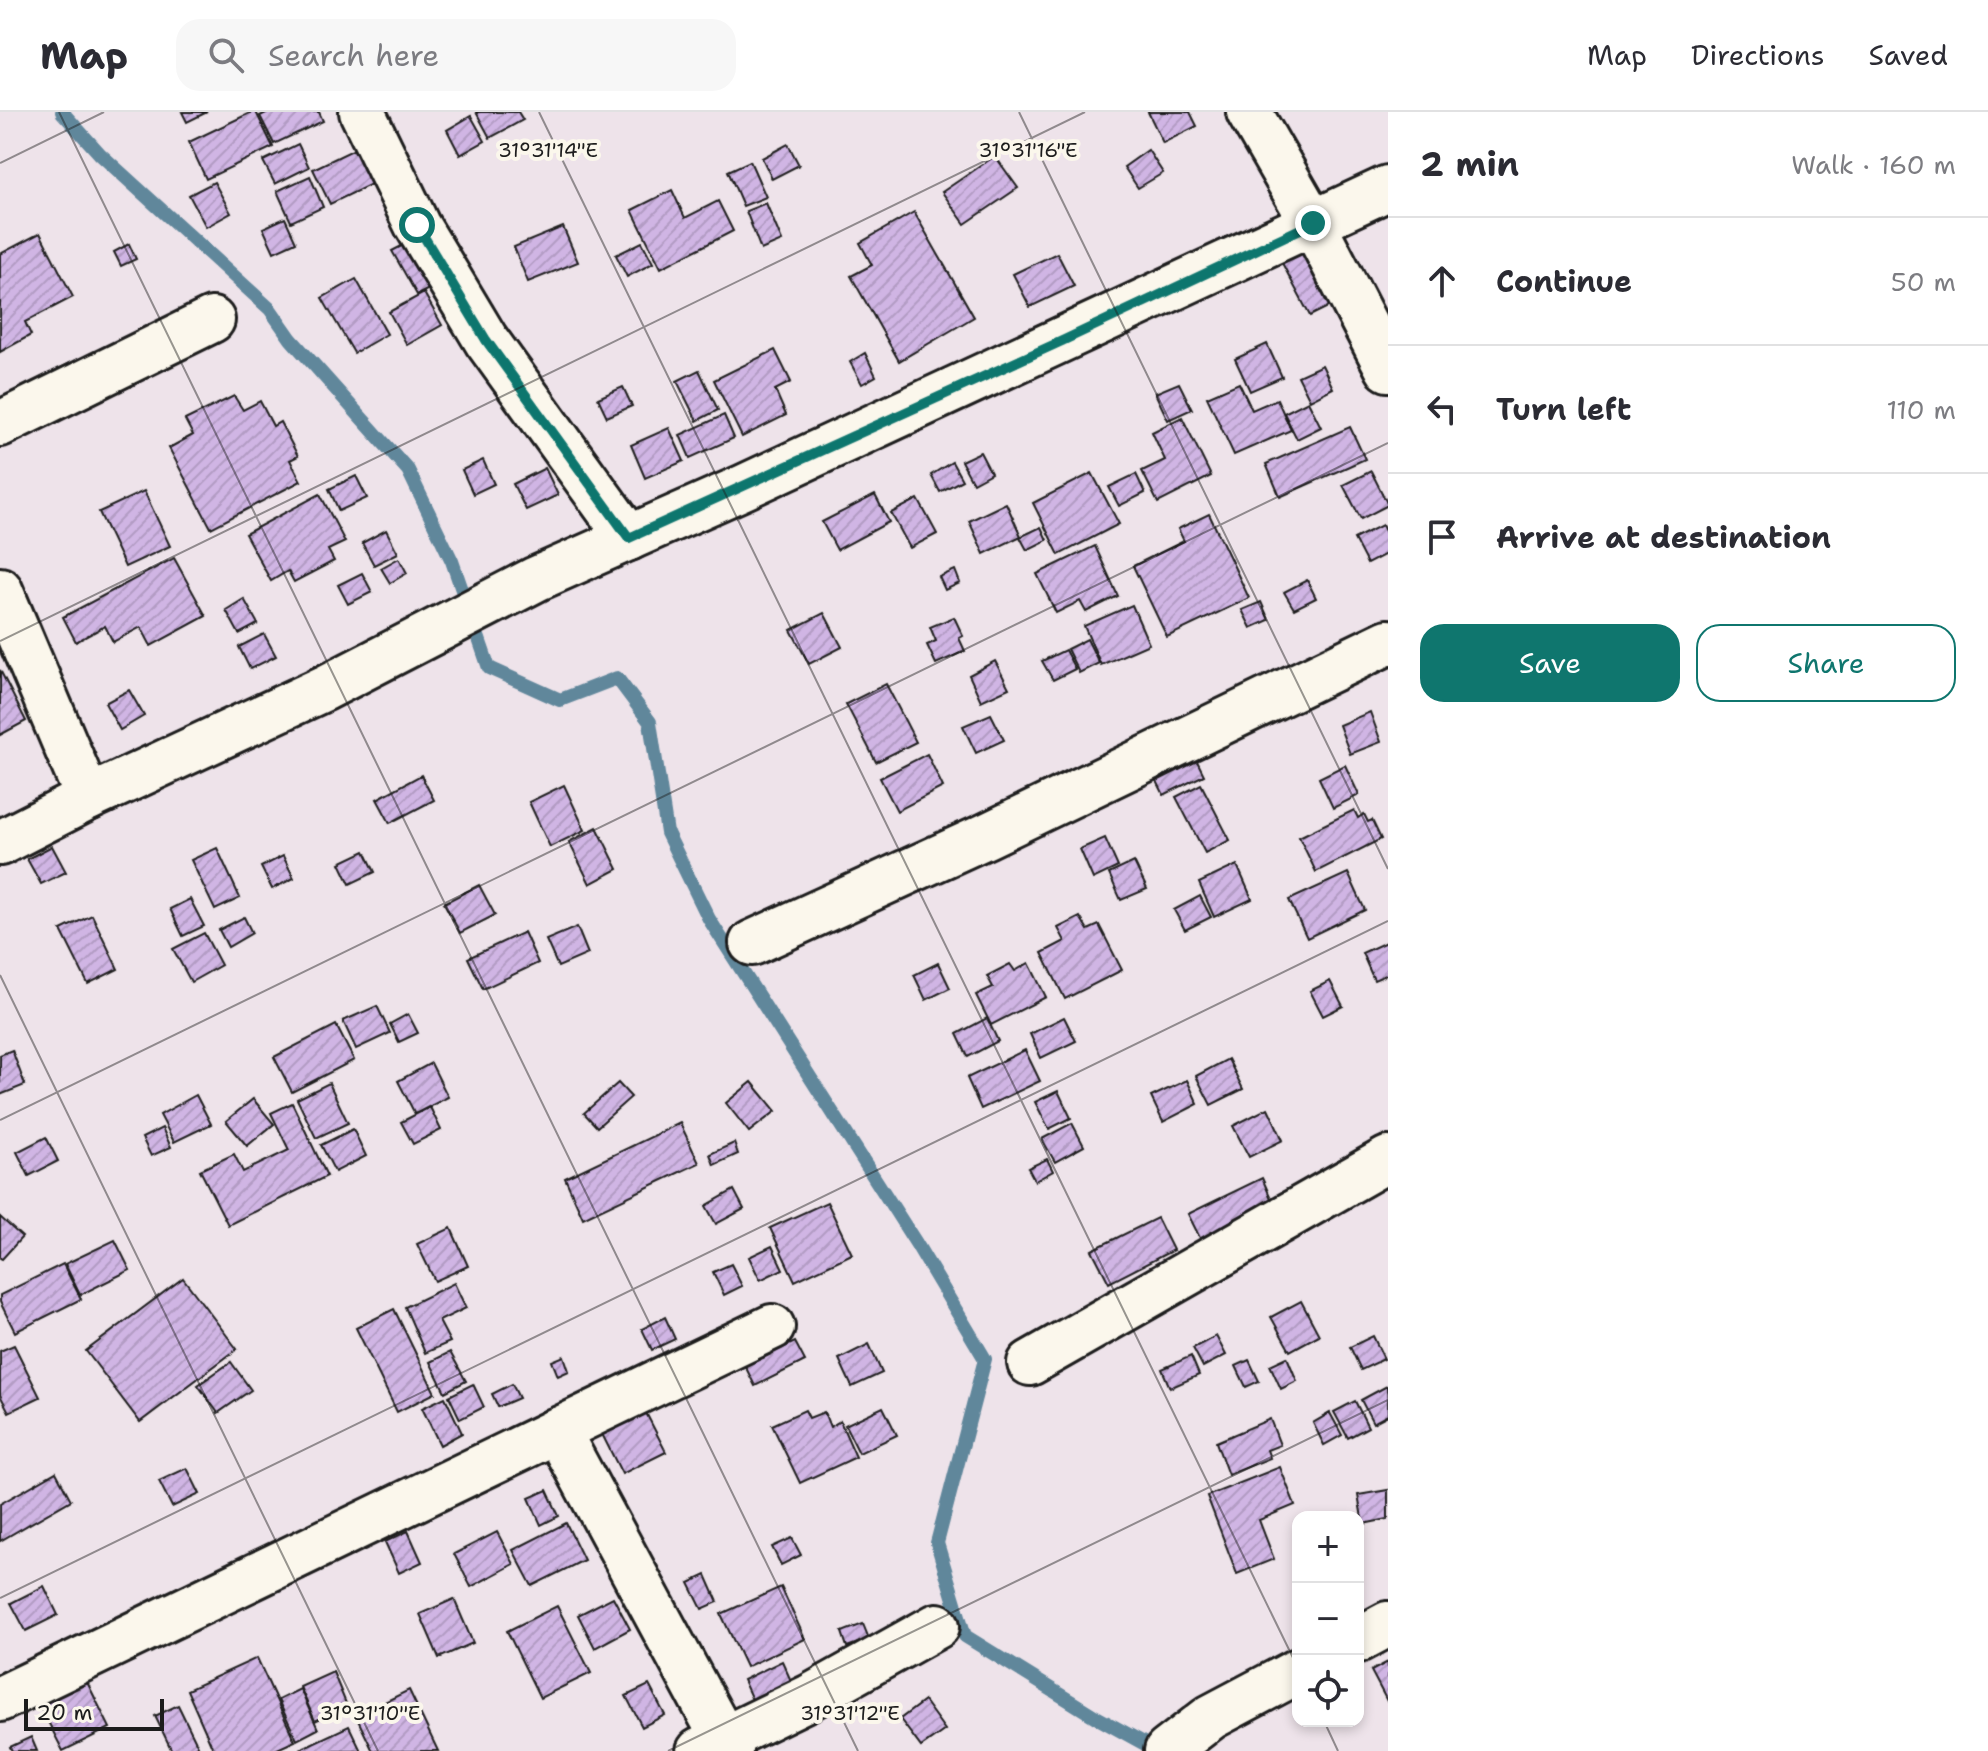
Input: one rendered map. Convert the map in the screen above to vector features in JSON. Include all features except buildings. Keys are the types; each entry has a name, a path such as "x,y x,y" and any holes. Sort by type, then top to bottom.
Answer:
{"street":[{"path":"362,112 417,225 486,340 629,538"},
{"path":"1249,112 1313,223 1388,369"},
{"path":"0,843 88,798 325,688 536,579 1048,347 1388,188"},
{"path":"0,424 212,320"},
{"path":"0,590 88,798"},
{"path":"752,943 986,836 1388,642"},
{"path":"1030,1363 1388,1159"},
{"path":"0,1699 772,1327"},
{"path":"557,1430 718,1747 937,1626"},
{"path":"1364,1637 1388,1624"},
{"path":"1167,1751 1211,1717 1292,1674"}],"waterway":[{"path":"62,112 100,154 270,309 291,339 408,470 452,561 489,668 560,700 617,678 650,722 667,833 709,919 916,1243 985,1359 937,1543 965,1636 1096,1717 1158,1751"}],"route":[{"path":"417,225 486,340 629,538 1313,223"}]}
